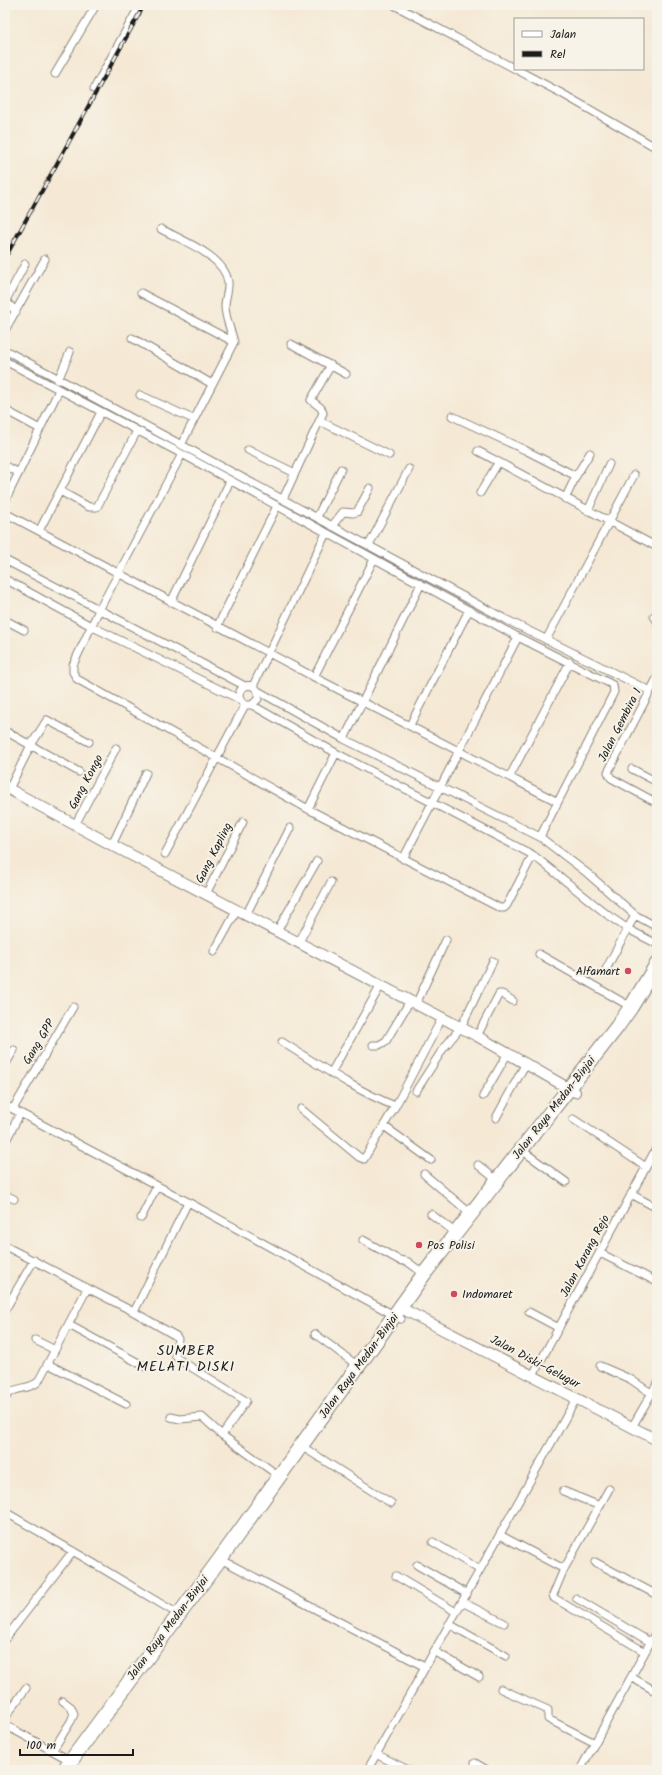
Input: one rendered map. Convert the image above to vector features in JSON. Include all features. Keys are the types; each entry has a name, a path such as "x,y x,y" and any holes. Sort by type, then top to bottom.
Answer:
{"highway":[{"name":"Jalan Raya Medan-Binjai","path":"71,1766 178,1614 220,1559 358,1366 438,1268 527,1154 631,1007 657,964"},
{"name":"Jalan Raya Medan-Binjai","path":"71,1766 226,1562 401,1313 424,1274 471,1214 637,1011 657,977"}],"main road":[{"path":"7,788 112,845 477,1036 572,1090"},
{"name":"Jalan Diski–Gelugur","path":"401,1313 533,1375 576,1399 657,1440"}],"street":[{"path":"55,74 96,5"},
{"path":"94,89 140,5"},
{"path":"394,5 514,68"},
{"path":"517,70 561,93 657,148"},
{"path":"161,229 212,257 224,270 228,282 225,302 226,316 234,342 193,419 181,445"},
{"path":"5,330 45,259"},
{"path":"16,312 6,302 6,300 25,264"},
{"path":"141,293 234,342"},
{"path":"132,338 212,384"},
{"path":"291,344 346,374"},
{"path":"5,350 58,380 546,640 650,691"},
{"path":"58,380 70,352"},
{"path":"5,361 182,454 518,637 612,684 615,689 540,837"},
{"path":"283,499 320,421 323,412 311,400 331,365"},
{"path":"5,501 60,390"},
{"path":"140,395 193,419"},
{"path":"5,410 40,429"},
{"path":"39,531 101,412"},
{"path":"452,416 526,450 576,476"},
{"path":"320,421 389,455"},
{"path":"60,491 89,507 97,507 136,430"},
{"path":"248,450 296,473"},
{"path":"478,451 657,548"},
{"path":"566,499 576,476 590,453"},
{"path":"182,454 90,626 73,665 73,672 77,679 308,809 403,859 502,908 507,905 533,855"},
{"path":"480,493 498,463"},
{"path":"588,511 609,464"},
{"path":"5,466 19,472"},
{"path":"317,517 341,469"},
{"path":"369,545 409,469"},
{"path":"546,640 634,475"},
{"path":"171,602 230,481"},
{"path":"332,526 343,512 357,512 370,488"},
{"path":"217,627 277,506"},
{"path":"5,513 217,627 410,725 459,752 510,776 558,802"},
{"path":"253,686 326,533"},
{"path":"314,677 374,559"},
{"path":"5,560 245,686 253,686 258,691 344,739 441,786 540,837 587,873 635,915 657,927"},
{"path":"5,579 90,626 239,699 245,705 252,705 336,753 533,855 628,929 657,944"},
{"path":"344,739 420,584"},
{"path":"410,725 469,610"},
{"path":"5,620 24,630"},
{"path":"403,859 518,637"},
{"path":"510,776 570,662"},
{"name":"Jalan Gembira 1","path":"657,678 608,772 611,778 657,803"},
{"path":"239,699 239,691 245,686"},
{"path":"252,705 258,699 258,691"},
{"path":"165,854 245,705"},
{"path":"7,788 44,722 48,720 89,742"},
{"path":"5,731 79,772"},
{"name":"Gang Kongo","path":"75,825 116,748"},
{"path":"308,809 336,753"},
{"path":"632,769 657,782"},
{"path":"112,845 146,773"},
{"name":"Gang Kapling","path":"206,894 243,822"},
{"path":"246,915 290,828"},
{"path":"277,931 317,861"},
{"path":"299,942 331,882"},
{"path":"214,952 237,910"},
{"path":"605,971 635,915"},
{"path":"373,1045 379,1045 386,1042 413,1002 446,940"},
{"path":"539,954 631,1007"},
{"path":"416,1091 443,1049 461,1028 493,961"},
{"path":"331,1073 381,985"},
{"path":"477,1036 499,994 502,994 513,1001"},
{"name":"Gang GPP","path":"12,1109 73,1006"},
{"path":"301,1109 363,1160 384,1126 442,1018"},
{"path":"282,1042 369,1095 395,1106"},
{"path":"5,1065 14,1050"},
{"path":"483,1096 508,1053"},
{"path":"496,1118 526,1063"},
{"path":"5,1105 401,1313"},
{"path":"5,1142 20,1114"},
{"path":"573,1119 646,1167"},
{"path":"384,1126 430,1160"},
{"name":"Jalan Karang Rejo","path":"533,1375 657,1147"},
{"path":"527,1154 566,1182"},
{"path":"478,1165 498,1181"},
{"path":"424,1174 471,1214"},
{"path":"142,1218 157,1186"},
{"path":"631,1194 657,1208"},
{"path":"5,1195 14,1199"},
{"path":"134,1312 188,1202"},
{"path":"431,1214 456,1233"},
{"path":"363,1240 399,1260 408,1262 424,1274"},
{"path":"5,1246 134,1312 176,1336 178,1339 175,1355 180,1361 246,1401 222,1434"},
{"path":"600,1253 657,1282"},
{"path":"5,1310 8,1297 34,1260"},
{"path":"5,1398 11,1391 36,1384 87,1289"},
{"path":"529,1312 559,1328"},
{"path":"69,1325 146,1368"},
{"path":"314,1334 358,1366"},
{"path":"35,1340 55,1350"},
{"path":"48,1364 126,1404"},
{"path":"600,1366 630,1379 651,1393"},
{"path":"632,1427 657,1384"},
{"path":"368,1769 576,1399"},
{"path":"171,1417 180,1419 202,1417 222,1434 279,1476"},
{"path":"306,1450 391,1503"},
{"path":"609,1489 564,1569 554,1592 554,1598 645,1652"},
{"path":"563,1491 600,1506"},
{"path":"5,1512 72,1550 178,1614"},
{"path":"500,1535 564,1569"},
{"path":"433,1542 480,1570"},
{"path":"5,1639 72,1550"},
{"path":"226,1562 425,1667"},
{"path":"595,1562 657,1595"},
{"path":"417,1565 467,1594"},
{"path":"396,1576 456,1612"},
{"path":"576,1598 650,1642"},
{"path":"462,1602 504,1623"},
{"path":"449,1624 506,1656"},
{"path":"580,1770 657,1630"},
{"path":"434,1651 479,1677"},
{"path":"632,1677 657,1692"},
{"path":"5,1718 26,1688"},
{"path":"501,1689 548,1710 548,1719 595,1743"},
{"path":"53,1750 74,1714 63,1701"},
{"path":"5,1724 53,1750 71,1766"},
{"path":"376,1754 408,1770"},
{"path":"475,1763 487,1770"}],"railway":[{"path":"5,258 144,5"}],"place":[{"name":"Alfamart","path":"628,971"},
{"name":"Pos Polisi","path":"419,1245"},
{"name":"Indomaret","path":"454,1294"}],"district":[{"name":"SUMBER MELATI DISKI","path":"186,1360"}]}
